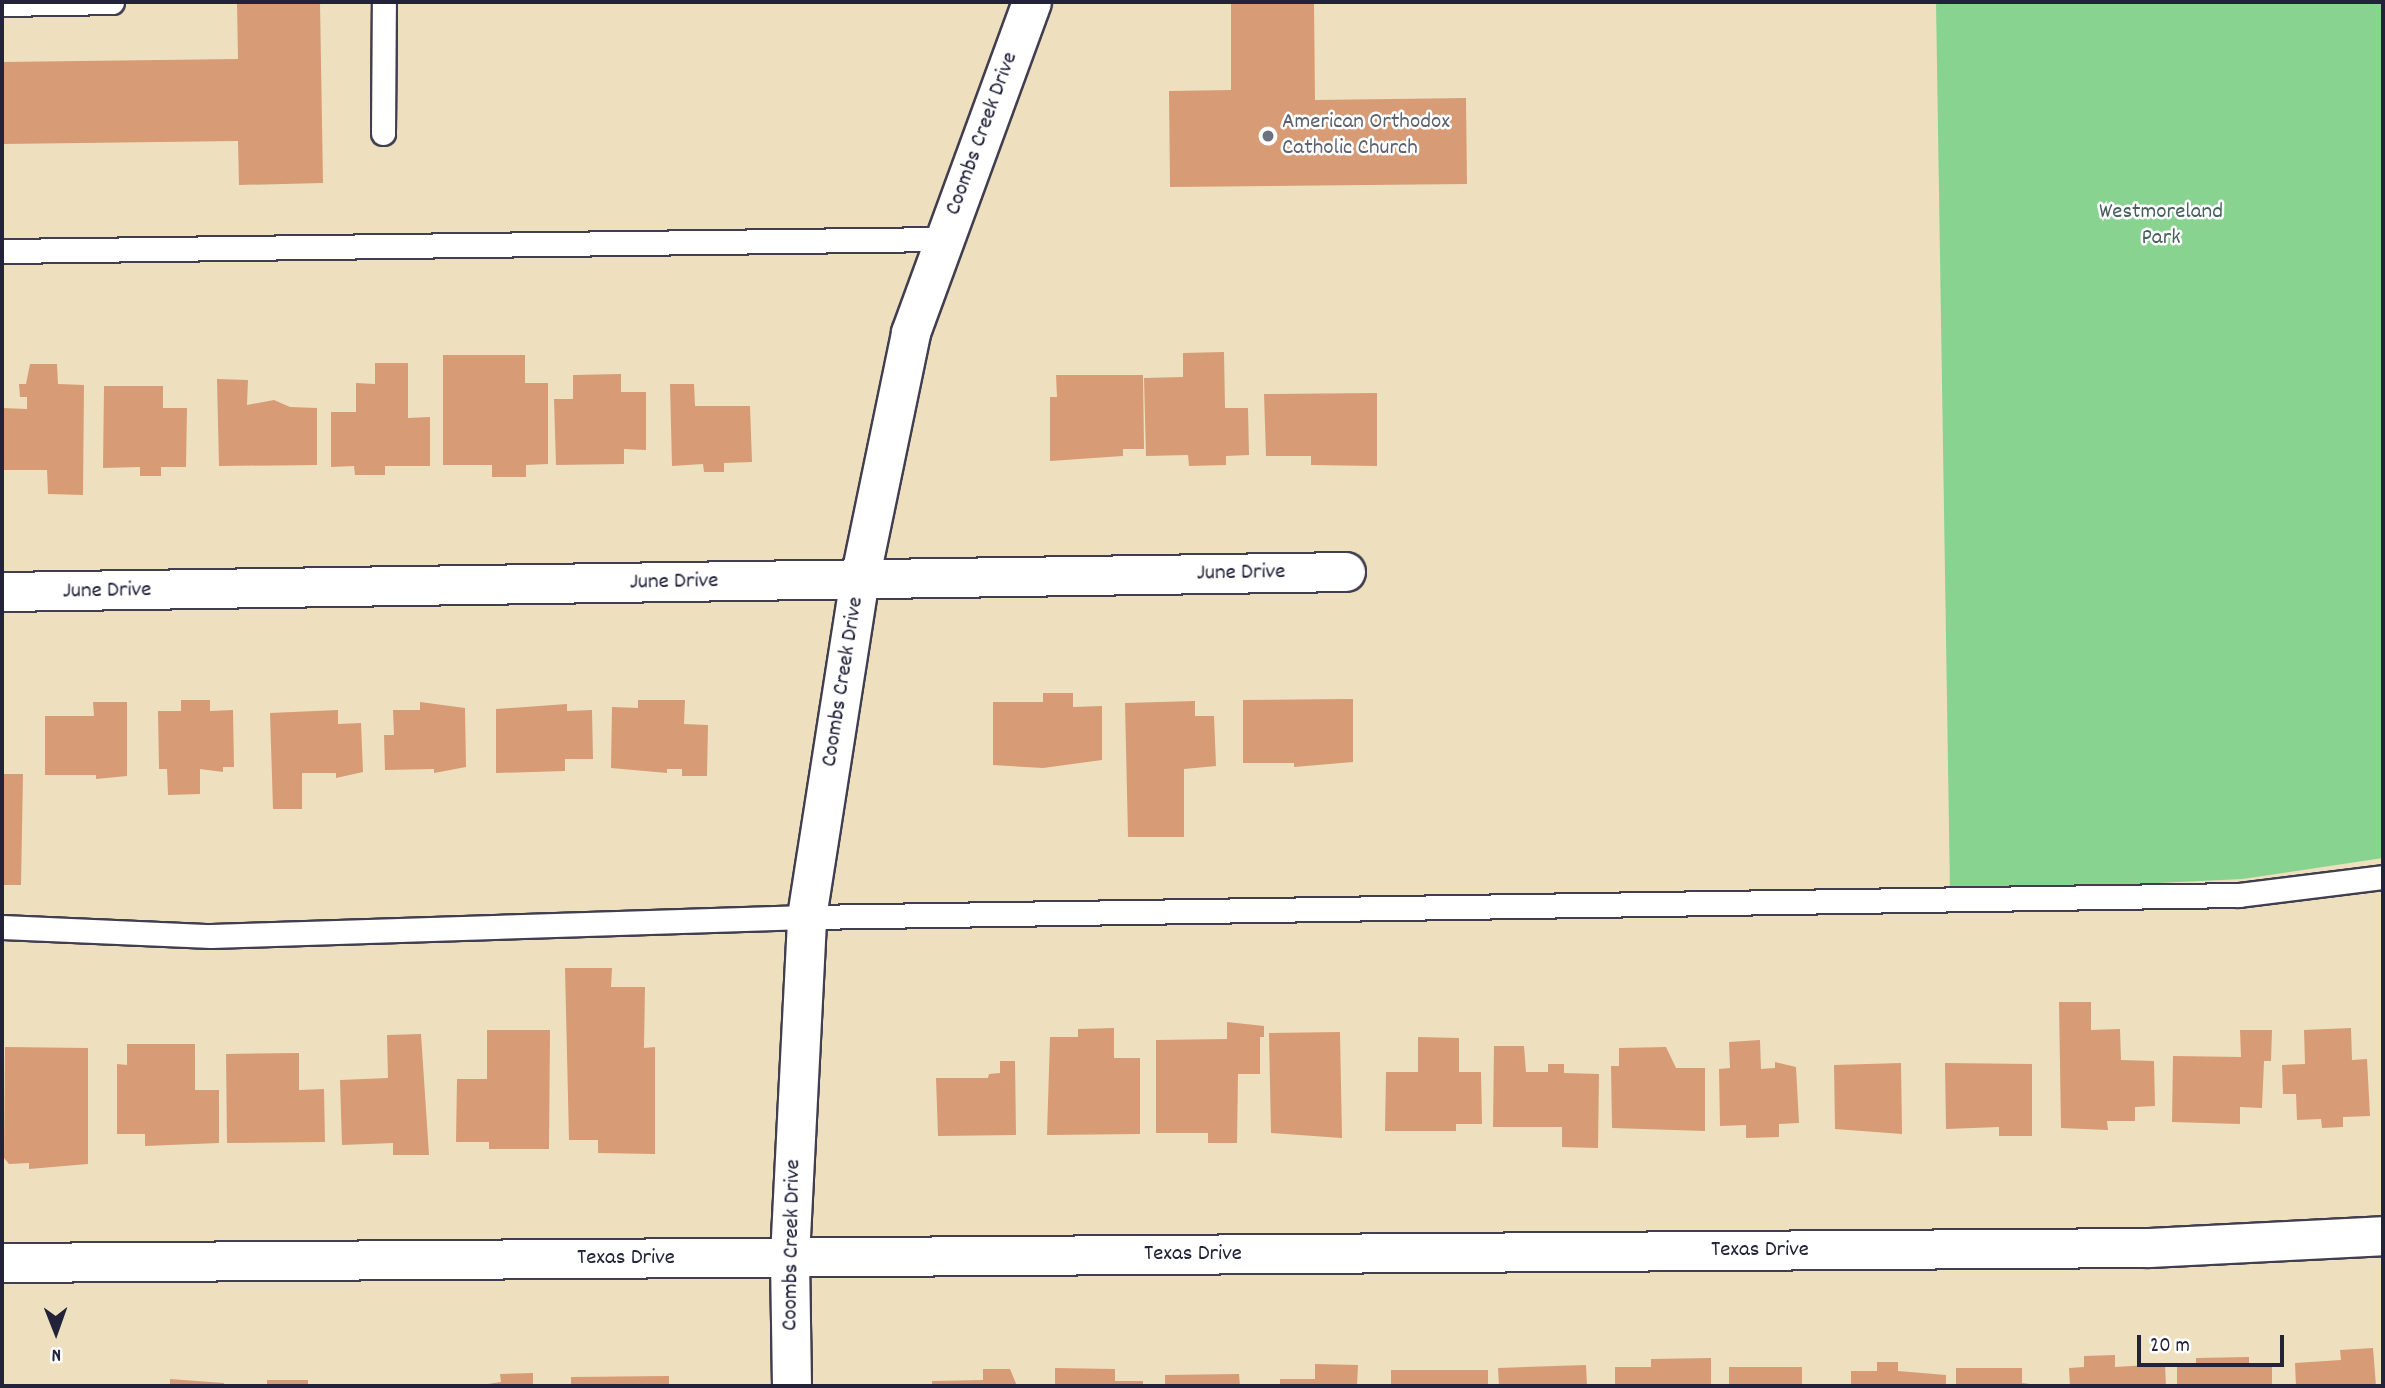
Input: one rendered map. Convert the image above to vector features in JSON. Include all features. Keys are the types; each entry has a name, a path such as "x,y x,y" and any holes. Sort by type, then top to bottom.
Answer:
{"street":[{"name":"Coombs Creek Drive","path":"792,1386 790,1257 807,917 860,580 911,333 1032,2"},
{"name":"June Drive","path":"2,592 1346,572"},
{"name":"Texas Drive","path":"2,1264 2149,1248 2383,1236"}],"lane":[{"path":"2,4 112,2"},
{"path":"383,133 384,2"},
{"path":"2,251 945,239"},
{"path":"2,927 211,936 807,917 2239,895 2383,877"}],"green space":[{"name":"Westmoreland Park","path":"1936,2 2383,2 2383,858 2242,879 1950,893"}],"building":[{"path":"237,2 320,2 323,183 239,185 238,141 2,144 2,62 238,59"},
{"path":"1231,2 1314,2 1315,100 1466,98 1467,184 1170,187 1169,91 1231,90"},
{"path":"1224,352 1225,408 1248,408 1249,455 1226,456 1226,465 1189,466 1188,455 1146,456 1144,378 1183,377 1183,353"},
{"path":"443,355 525,355 525,383 548,383 548,464 526,465 526,477 492,477 492,465 443,465"},
{"path":"375,363 408,363 408,418 430,417 430,466 385,466 385,475 355,475 354,466 331,467 331,412 356,412 356,383 375,384"},
{"path":"30,364 57,364 58,384 84,385 83,495 48,494 47,470 2,470 2,408 27,409 27,397 20,397 19,384 26,384"},
{"path":"621,374 621,392 646,392 646,450 624,449 624,464 556,465 554,399 573,399 573,375"},
{"path":"1056,375 1143,375 1144,449 1123,449 1123,456 1050,461 1050,397 1057,397"},
{"path":"217,379 248,380 247,405 274,400 290,407 317,408 317,465 219,466"},
{"path":"670,384 694,384 695,406 750,406 752,462 724,463 724,472 704,472 703,464 672,466"},
{"path":"104,386 163,386 163,408 187,408 186,467 161,467 161,476 140,476 140,467 103,468"},
{"path":"1377,393 1377,466 1311,465 1311,456 1266,456 1264,394"},
{"path":"1043,693 1073,693 1073,707 1102,706 1102,760 1043,768 993,765 993,702 1043,702"},
{"path":"1353,699 1353,762 1294,767 1294,763 1243,763 1243,700"},
{"path":"181,700 210,700 210,711 233,710 234,767 223,767 223,772 200,769 200,794 168,795 167,769 159,769 158,711 181,711"},
{"path":"638,700 685,700 684,724 708,725 707,776 682,776 682,769 667,769 667,773 611,768 612,707 638,708"},
{"path":"1195,701 1195,716 1214,716 1216,766 1184,769 1184,837 1128,837 1125,703"},
{"path":"93,702 127,702 127,776 96,779 96,775 45,775 45,716 94,716"},
{"path":"420,702 465,708 466,767 434,773 434,769 385,770 384,735 394,735 393,710 420,710"},
{"path":"567,704 567,711 592,710 593,759 565,759 565,771 496,773 496,709"},
{"path":"338,710 338,724 361,723 363,772 336,778 336,773 302,773 302,809 273,809 270,713"},
{"path":"2,774 23,774 21,885 2,885"},
{"path":"565,968 612,968 611,987 645,987 644,1048 655,1047 655,1154 598,1153 598,1140 569,1140"},
{"path":"2059,1002 2091,1002 2091,1030 2120,1029 2121,1060 2154,1061 2155,1106 2135,1107 2135,1121 2107,1121 2108,1130 2061,1128"},
{"path":"1227,1022 1264,1026 1264,1037 1260,1037 1260,1074 1238,1074 1237,1143 1208,1143 1208,1133 1156,1133 1156,1040 1227,1039"},
{"path":"1114,1028 1114,1058 1140,1058 1140,1134 1047,1135 1050,1037 1078,1037 1078,1029"},
{"path":"2351,1028 2352,1060 2367,1059 2370,1116 2343,1117 2343,1127 2322,1128 2321,1119 2297,1120 2296,1094 2283,1094 2282,1065 2305,1064 2304,1030"},
{"path":"487,1030 550,1030 549,1149 489,1149 489,1142 456,1142 457,1079 487,1079"},
{"path":"2240,1030 2272,1030 2271,1061 2264,1061 2262,1108 2240,1107 2240,1124 2172,1122 2173,1056 2241,1057"},
{"path":"1340,1032 1342,1138 1271,1133 1269,1033"},
{"path":"421,1034 429,1155 393,1155 393,1143 342,1145 340,1080 388,1078 387,1035"},
{"path":"1418,1037 1459,1038 1459,1072 1481,1072 1482,1124 1456,1124 1456,1131 1385,1131 1386,1072 1418,1072"},
{"path":"1760,1040 1761,1069 1775,1068 1775,1062 1796,1067 1799,1123 1779,1124 1779,1137 1746,1138 1746,1125 1720,1126 1719,1069 1730,1068 1729,1042"},
{"path":"127,1044 195,1044 195,1090 219,1090 219,1143 145,1146 145,1134 117,1134 117,1064 127,1065"},
{"path":"1494,1046 1524,1046 1526,1072 1548,1072 1548,1064 1564,1064 1564,1073 1599,1074 1598,1148 1562,1147 1562,1127 1493,1127"},
{"path":"5,1047 88,1048 88,1164 29,1169 29,1163 9,1164 4,1158"},
{"path":"1666,1047 1676,1068 1705,1068 1705,1131 1612,1128 1611,1066 1619,1066 1619,1048"},
{"path":"299,1053 299,1090 324,1089 325,1142 227,1143 226,1054"},
{"path":"1000,1061 1015,1061 1016,1135 938,1136 936,1078 988,1078 989,1074 1000,1073"},
{"path":"1901,1063 1902,1134 1835,1129 1834,1065"},
{"path":"1945,1063 2032,1064 2032,1136 1999,1136 1999,1127 1946,1129"},
{"path":"2373,1348 2376,1386 2296,1386 2295,1363 2341,1360 2340,1350"},
{"path":"2115,1355 2115,1367 2165,1364 2166,1386 2070,1386 2069,1368 2084,1367 2084,1356"},
{"path":"2249,1357 2249,1364 2272,1363 2272,1386 2177,1386 2177,1366 2196,1365 2196,1358"},
{"path":"1711,1358 1711,1386 1615,1386 1615,1367 1651,1367 1651,1359"},
{"path":"1877,1362 1898,1362 1898,1371 1946,1375 1946,1386 1851,1386 1851,1371 1877,1371"},
{"path":"1315,1364 1358,1365 1357,1386 1280,1386 1280,1379 1315,1379"},
{"path":"1586,1365 1587,1386 1499,1386 1498,1368"},
{"path":"1729,1367 1802,1367 1802,1386 1729,1386"},
{"path":"1055,1368 1115,1369 1115,1381 1143,1381 1143,1386 1055,1386"},
{"path":"1956,1368 2022,1368 2022,1383 2048,1386 1956,1386"},
{"path":"983,1369 1010,1369 1017,1386 932,1386 932,1381 983,1380"},
{"path":"1391,1370 1488,1370 1488,1386 1391,1386"},
{"path":"533,1373 533,1384 539,1386 475,1386 501,1382 500,1374"},
{"path":"1239,1374 1240,1386 1165,1386 1165,1375"},
{"path":"669,1376 669,1386 571,1386 571,1377"},
{"path":"170,1379 224,1383 224,1386 170,1386"},
{"path":"267,1380 308,1380 308,1386 267,1386"}],"place":[{"name":"American Orthodox Catholic Church","path":"1268,136"}]}
